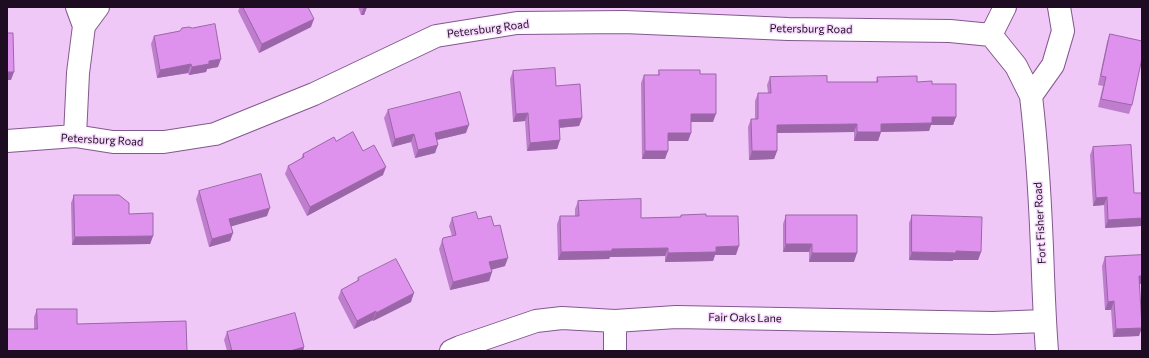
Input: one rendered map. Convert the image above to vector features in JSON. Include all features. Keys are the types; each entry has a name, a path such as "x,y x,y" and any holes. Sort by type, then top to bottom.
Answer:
{"street":[{"path":"76,136 81,16 98,7"},
{"path":"991,35 1005,7"},
{"path":"1031,96 1053,65 1063,31 1059,7"},
{"name":"Petersburg Road","path":"7,141 76,136 113,142 164,142 215,134 314,94 436,36 517,23 624,22 788,29 950,31 991,35"},
{"name":"Fort Fisher Road","path":"991,35 1016,66 1031,96 1035,132 1044,275 1044,321 1047,351"},
{"name":"Fair Oaks Lane","path":"451,351 536,321 562,318 615,321 676,317 993,323 1044,321"},
{"path":"615,321 615,351"}],"building":[{"path":"243,7 308,7 314,19 262,44"},
{"path":"215,24 221,59 209,61 209,64 192,67 191,64 160,70 154,36 180,31 182,28 192,28"},
{"path":"7,33 13,33 14,72 7,72"},
{"path":"1110,34 1142,41 1142,58 1132,105 1101,99 1106,77 1101,76"},
{"path":"555,68 556,86 580,84 582,118 559,120 560,140 530,143 528,113 516,114 513,71"},
{"path":"659,70 700,70 700,74 716,74 716,114 691,114 691,133 668,133 668,151 645,151 644,75 659,75"},
{"path":"827,76 827,82 878,82 877,77 917,76 917,82 932,81 932,84 956,84 956,117 932,117 932,123 881,124 881,132 857,132 857,124 777,125 777,151 752,151 751,119 758,119 758,93 771,93 770,77"},
{"path":"460,92 469,125 435,133 438,145 418,150 414,134 395,139 388,110"},
{"path":"353,132 363,151 374,145 386,167 310,207 288,166 304,157 303,154 334,137 336,141"},
{"path":"1131,145 1134,193 1142,193 1142,218 1108,220 1107,197 1096,198 1093,147"},
{"path":"261,174 270,208 229,219 233,233 212,239 199,191"},
{"path":"74,195 119,195 129,203 129,214 153,213 153,236 75,237"},
{"path":"641,199 641,218 681,217 681,215 706,214 706,216 738,216 739,246 716,247 716,252 668,253 668,248 561,252 560,216 579,216 578,201"},
{"path":"476,212 478,219 491,216 494,226 500,225 508,258 489,262 492,272 453,282 442,241 443,238 456,235 452,218"},
{"path":"786,215 857,215 857,253 812,253 812,244 786,244"},
{"path":"912,215 982,217 981,252 912,252"},
{"path":"1142,255 1142,276 1139,276 1142,328 1116,329 1114,301 1108,302 1105,257"},
{"path":"396,259 414,293 357,321 341,290 359,280 358,278"},
{"path":"37,309 77,309 77,324 186,321 187,351 7,351 7,329 37,329"},
{"path":"295,313 304,347 290,351 232,351 227,332"}]}
